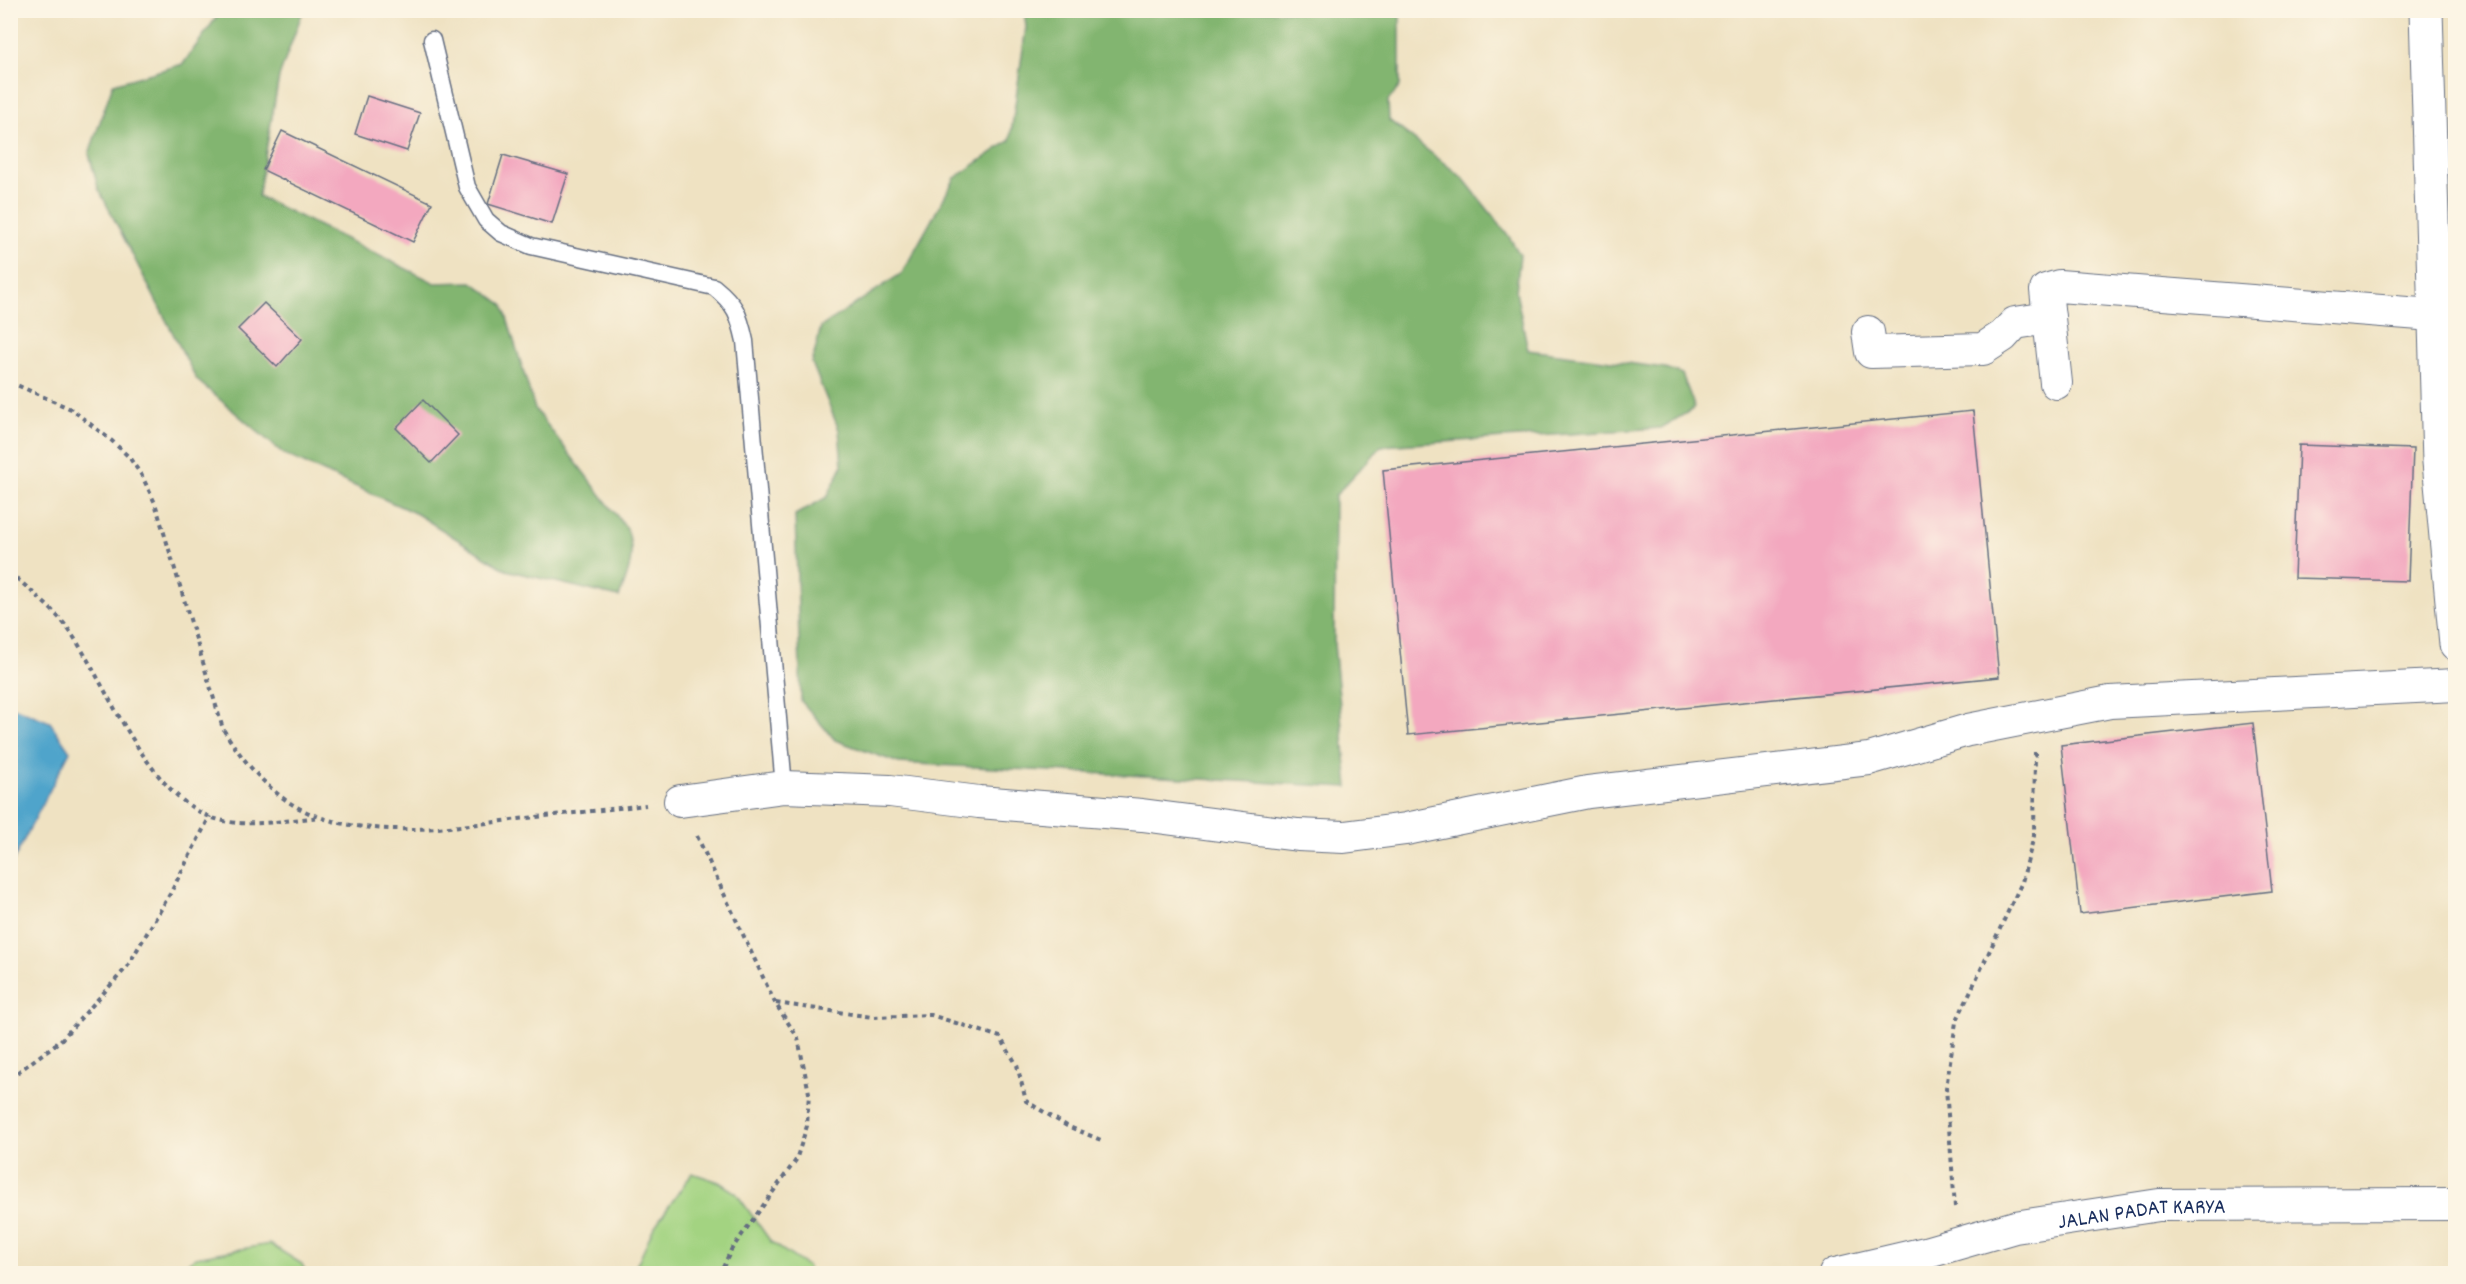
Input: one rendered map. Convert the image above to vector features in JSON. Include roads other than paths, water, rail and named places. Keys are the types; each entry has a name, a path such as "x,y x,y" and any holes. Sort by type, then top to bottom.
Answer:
{"highway":[{"path":"2426,10 2433,315 2446,386 2439,462 2456,644"}],"street":[{"path":"2056,383 2046,290 2059,286 2433,315"},
{"path":"1868,332 1871,352 1983,349 2003,336 2015,323 2049,318"},
{"path":"680,801 784,787 890,791 979,802 1142,815 1298,836 1344,837 1406,829 1588,792 1869,759 1968,730 2110,702 2456,685"},
{"name":"JALAN PADAT KARYA","path":"1834,1274 1957,1244 2015,1227 2159,1205 2456,1204"}],"lane":[{"path":"432,40 467,187 486,220 501,233 531,246 714,287 731,301 740,316 746,341 784,787"}],"water":[{"path":"11,706 50,722 70,751 11,865"}]}
